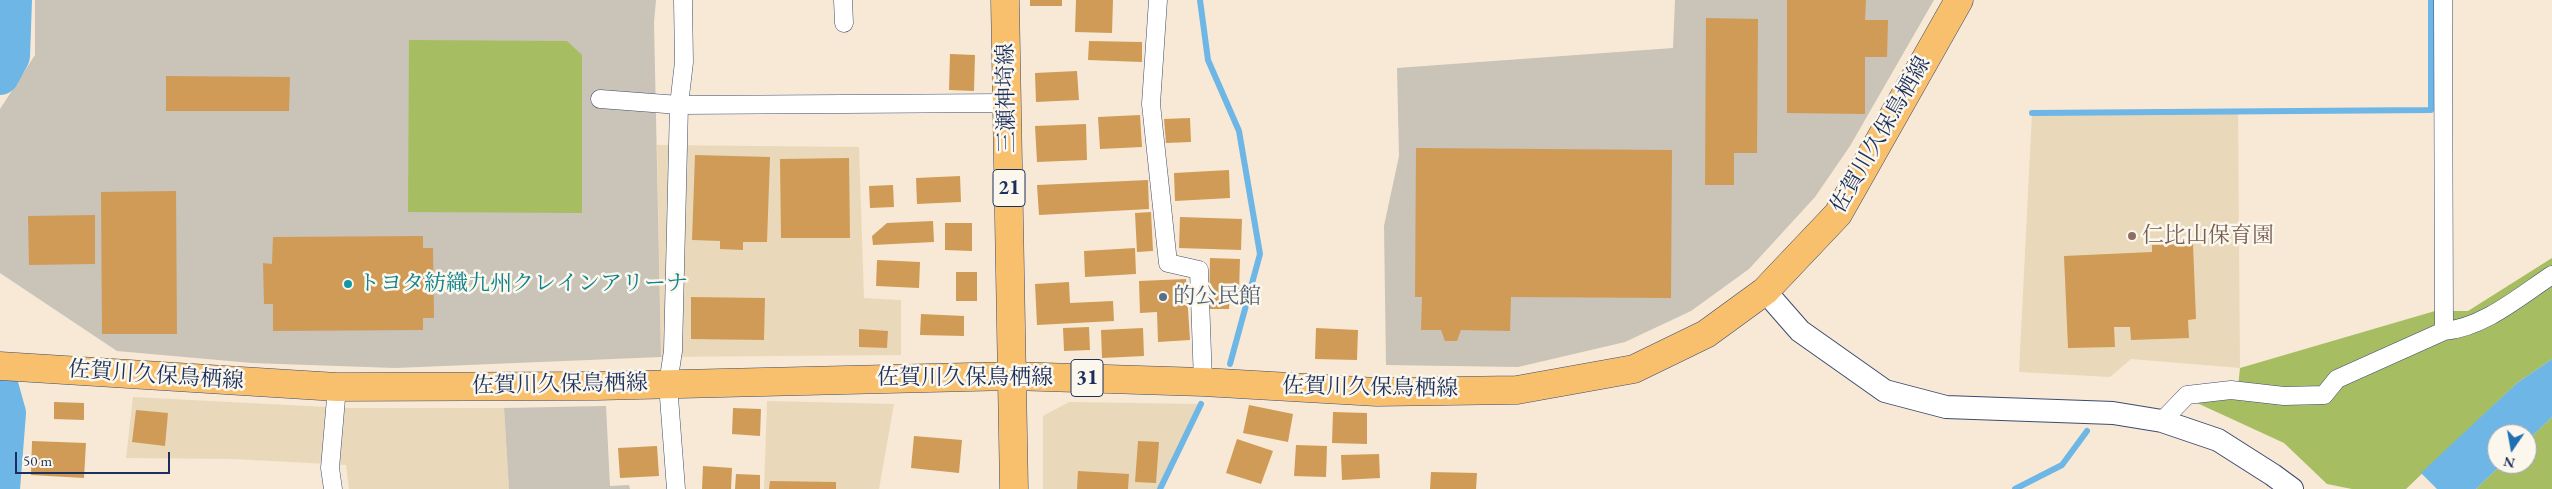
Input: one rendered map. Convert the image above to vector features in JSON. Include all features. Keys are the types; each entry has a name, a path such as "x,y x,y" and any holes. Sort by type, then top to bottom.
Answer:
{"main road":[{"name":"三瀬神埼線","path":"1005,0 1012,376"},
{"name":"佐賀川久保鳥栖線","path":"0,366 337,387 668,384 1012,376 1203,382 1377,392 1517,390 1634,369 1706,334 1766,291 1838,214 1959,0"},
{"name":"21","path":"1012,376 1014,489"}],"street":[{"path":"676,489 668,384 672,351 678,105 684,62 683,0"},
{"path":"843,0 844,23"},
{"path":"1158,0 1151,104 1168,263 1199,270 1203,382"},
{"path":"2443,0 2444,331"},
{"path":"600,99 678,105 1007,103"},
{"path":"2162,420 2187,394 2231,390 2284,396 2324,395 2337,379 2444,331 2456,330 2484,319 2552,275"},
{"path":"1766,291 1800,331 1885,391 1946,407 2113,413 2162,420 2218,440 2292,489"},
{"path":"333,489 330,468 337,387"}],"shaded area":[{"path":"35,0 656,0 654,22 661,357 395,368 252,363 117,351 0,273 0,109 35,55"},
{"path":"1675,0 1934,0 1850,146 1815,197 1749,269 1691,311 1625,342 1518,367 1386,365 1384,226 1399,156 1397,68 1673,48"},
{"name":"仁比山保育園","path":"2238,112 2240,368 2131,359 2110,377 2019,372 2032,113"},
{"path":"657,145 859,147 864,298 901,300 901,355 661,357"},
{"path":"133,397 347,408 504,408 509,489 349,489 346,465 234,459 126,458"},
{"path":"767,401 894,404 879,489 764,489"},
{"path":"1069,402 1201,404 1160,489 1043,489 1043,416"},
{"path":"606,406 610,486 629,485 630,489 509,489 504,408"}],"green space":[{"path":"409,40 567,41 582,55 582,213 408,212"},
{"path":"2552,258 2552,359 2517,383 2406,489 2352,489 2327,484 2284,443 2197,403 2203,396 2237,397 2240,368 2435,311 2468,311"},
{"path":"2552,417 2552,489 2476,489 2492,474 2537,474 2537,431"}],"water":[{"path":"2552,359 2552,417 2537,431 2537,424 2487,424 2487,474 2492,474 2476,489 2437,489 2421,473 2517,383"}],"building":[{"path":"1030,0 1062,0 1062,6 1030,6"},
{"path":"1076,0 1113,0 1112,33 1075,32"},
{"path":"1787,0 1866,0 1865,20 1888,20 1887,57 1865,57 1865,114 1787,113"},
{"path":"1706,18 1758,19 1757,153 1734,153 1734,185 1705,185"},
{"path":"1089,41 1142,42 1142,62 1088,60"},
{"path":"950,54 975,55 974,91 949,90"},
{"path":"1077,71 1079,100 1036,102 1035,73"},
{"path":"166,76 290,77 289,111 166,111"},
{"path":"1140,115 1142,147 1100,149 1098,117"},
{"path":"1190,118 1191,142 1166,143 1164,119"},
{"path":"1086,124 1087,160 1037,162 1035,126"},
{"path":"1416,148 1672,150 1671,298 1511,297 1510,331 1461,330 1457,341 1445,341 1441,330 1421,330 1422,297 1415,297"},
{"path":"695,155 770,157 767,242 743,242 743,250 720,249 720,241 692,240"},
{"path":"849,158 850,238 781,238 780,159"},
{"path":"1229,170 1230,198 1175,201 1174,173"},
{"path":"960,176 961,202 917,204 916,178"},
{"path":"1148,180 1149,209 1039,215 1037,185"},
{"path":"893,185 894,207 870,208 869,186"},
{"path":"176,191 177,334 102,334 101,192"},
{"path":"1151,212 1153,251 1137,252 1135,213"},
{"path":"95,215 95,264 29,265 28,216"},
{"path":"1180,217 1242,219 1241,250 1179,248"},
{"path":"933,221 934,242 873,245 872,236 887,223"},
{"path":"945,223 972,223 972,251 945,250"},
{"name":"トヨタ紡織九州クレインアリーナ","path":"423,236 423,248 433,248 434,318 423,318 423,330 273,331 273,304 264,304 263,263 272,264 273,237"},
{"path":"2193,244 2196,319 2188,320 2189,338 2131,340 2130,327 2114,327 2115,347 2068,348 2064,256 2152,252 2152,245"},
{"path":"1135,248 1136,274 1085,277 1084,251"},
{"path":"1210,258 1240,259 1239,293 1230,293 1229,309 1209,309"},
{"path":"877,260 920,262 919,288 876,286"},
{"path":"956,272 977,272 977,301 956,301"},
{"name":"的公民館","path":"1186,279 1190,340 1158,342 1157,312 1140,313 1139,281"},
{"path":"1069,282 1070,303 1113,301 1114,321 1037,325 1035,284"},
{"path":"691,297 765,298 764,340 691,339"},
{"path":"921,314 964,316 964,336 920,335"},
{"path":"1089,327 1090,350 1064,351 1063,328"},
{"path":"1143,328 1144,356 1102,358 1101,330"},
{"path":"1316,328 1358,330 1357,360 1315,359"},
{"path":"859,329 888,331 887,348 859,347"},
{"path":"54,402 84,403 84,420 54,419"},
{"path":"1249,405 1293,414 1288,442 1243,433"},
{"path":"733,408 761,409 760,436 732,434"},
{"path":"136,410 168,413 165,446 132,442"},
{"path":"1333,412 1367,413 1367,444 1332,443"},
{"path":"914,436 962,440 959,473 911,468"},
{"path":"1237,439 1273,451 1261,484 1226,473"},
{"path":"32,441 86,443 84,478 31,475"},
{"path":"1138,441 1159,442 1156,483 1135,482"},
{"path":"1296,445 1327,446 1326,477 1294,476"},
{"path":"657,446 659,476 620,478 618,448"},
{"path":"1379,454 1380,478 1342,480 1341,455"},
{"path":"703,466 732,468 731,489 702,489"},
{"path":"1078,471 1129,474 1128,489 1077,489"},
{"path":"1431,472 1477,473 1476,489 1430,489"},
{"path":"736,474 760,475 760,489 735,489"},
{"path":"770,481 836,482 836,489 769,489"}],"waterway":[{"path":"0,76 11,56 13,0"},
{"path":"1200,0 1208,60 1239,131 1260,254 1230,364"},
{"path":"2032,113 2431,110 2431,0"},
{"path":"0,388 7,413 1,489"},
{"path":"1160,489 1201,404"},
{"path":"2015,489 2062,465 2087,431"}],"place":[{"name":"仁比山保育園","path":"2132,236"},
{"name":"トヨタ紡織九州クレインアリーナ","path":"348,284"},
{"name":"的公民館","path":"1163,297"}]}
